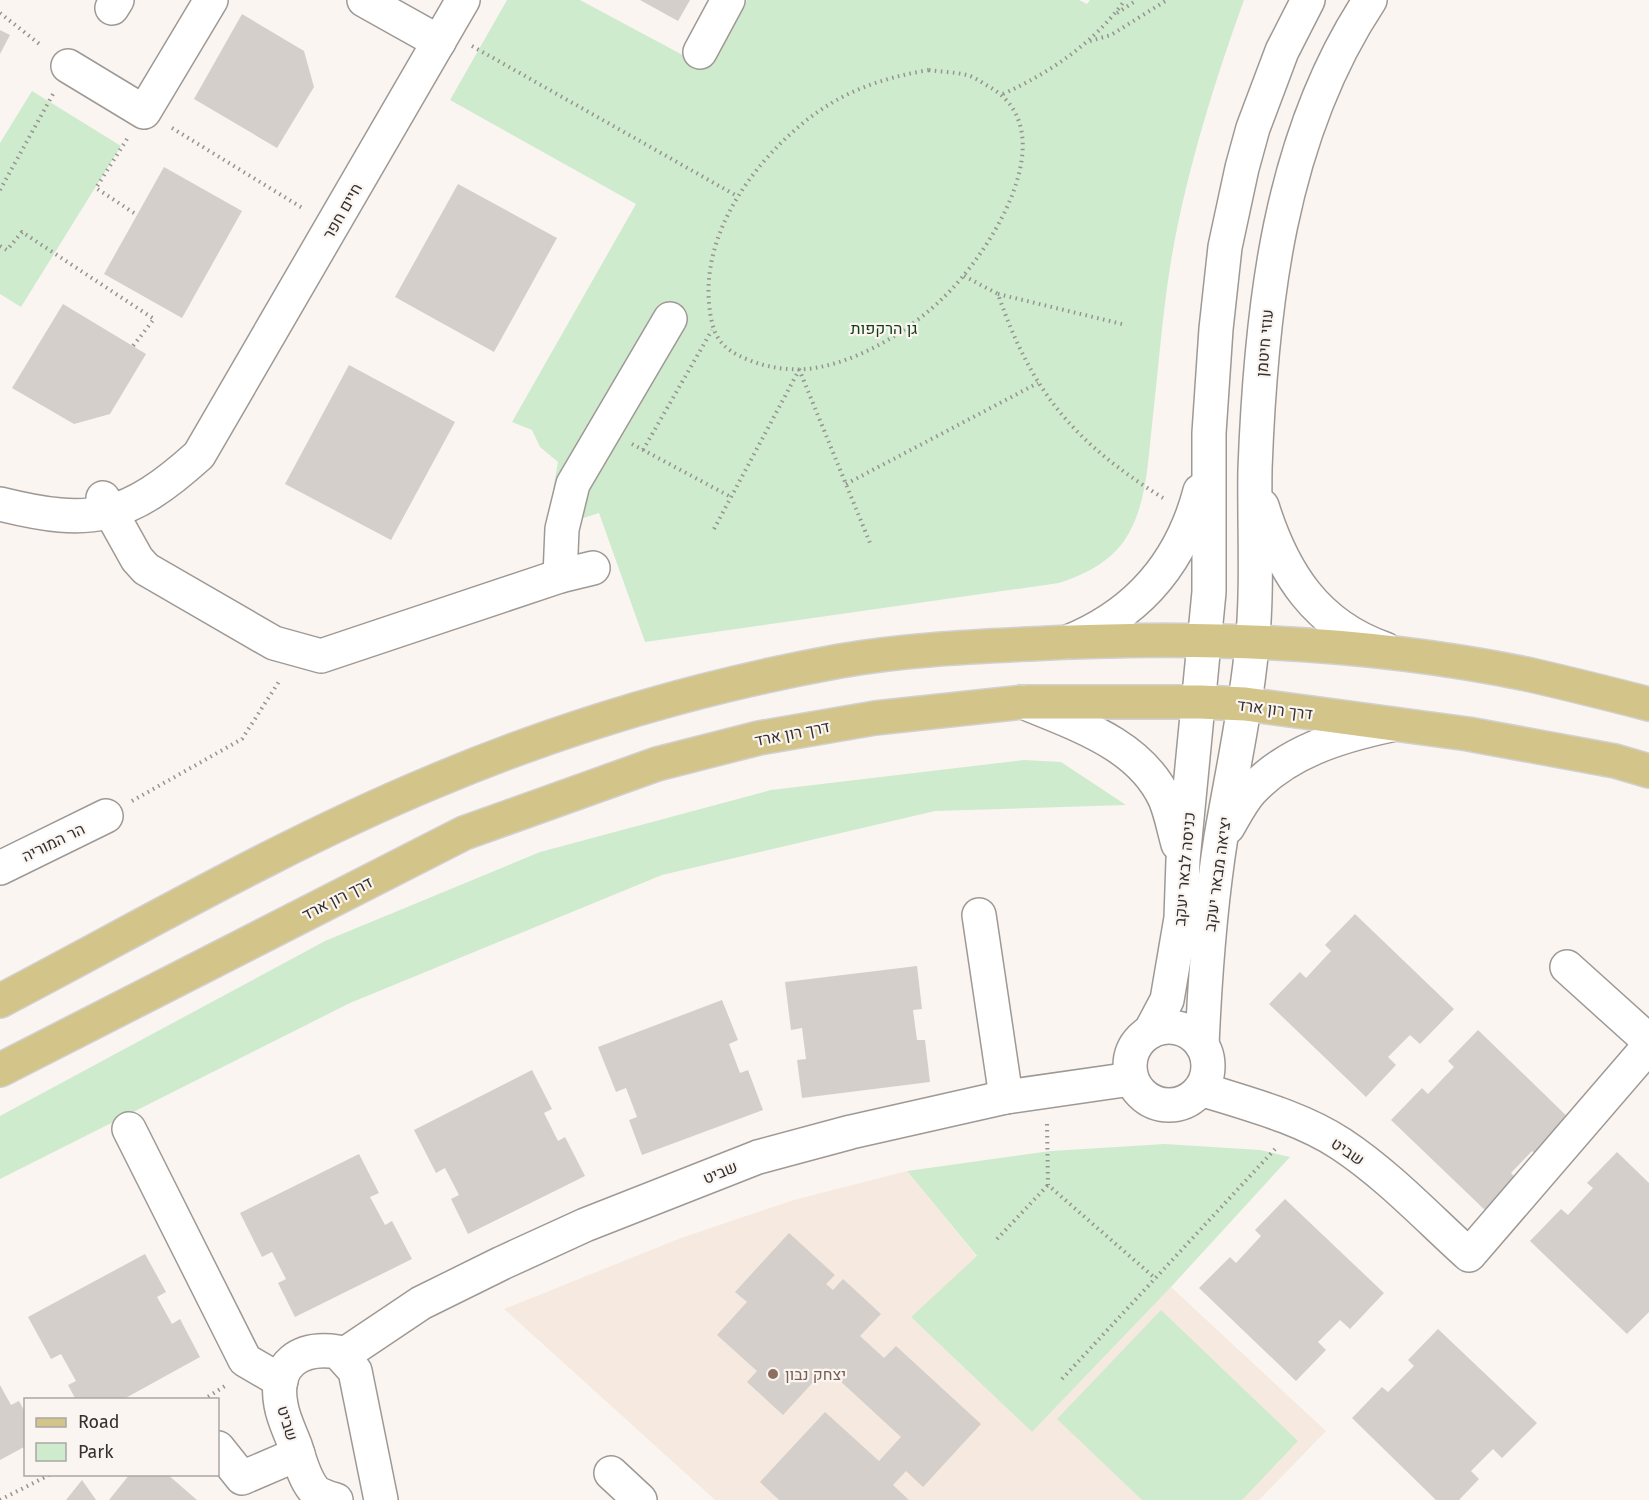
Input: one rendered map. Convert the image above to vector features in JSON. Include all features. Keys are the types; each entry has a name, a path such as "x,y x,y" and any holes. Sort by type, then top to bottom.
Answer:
{"main road":[{"path":"0,1001 292,848 432,782 538,742 695,693 843,660 982,646 1136,639 1253,643 1406,656 1528,675 1649,704"},
{"name":"דרך רון ארד","path":"0,1070 464,832 657,764 759,738 875,718 1023,702 1200,702 1245,704 1468,734 1615,761 1649,771"}],"street":[{"path":"68,66 144,112 211,0"},
{"path":"364,0 442,36"},
{"name":"חיים חפר","path":"0,503 63,517 107,506 130,506 166,484 199,455 463,0"},
{"path":"700,52 728,0"},
{"name":"עוזי חיטמן","path":"1245,704 1253,643 1256,468 1264,328 1271,278 1287,197 1311,119 1327,81 1370,0"},
{"path":"1068,642 1096,631 1156,583 1183,543 1193,517 1201,490 1209,433 1220,288 1233,207 1266,90 1300,9"},
{"path":"560,576 562,529 573,484 670,319"},
{"path":"1200,702 1209,592 1209,433"},
{"path":"1256,468 1261,502 1270,533 1283,562 1300,588 1342,631 1406,656"},
{"path":"107,506 136,559 146,569 274,643 321,656 560,576 593,568"},
{"path":"1023,702 1094,732 1138,760 1165,799 1183,860"},
{"name":"כניסה לבאר יעקב","path":"1150,1032 1167,1000 1181,918 1183,860 1200,702"},
{"name":"יציאה מבאר יעקב","path":"1202,1045 1208,939 1221,838 1245,704"},
{"path":"1221,838 1249,792 1282,763 1346,735 1392,724"},
{"name":"הר המוריה","path":"0,868 106,816"},
{"path":"979,915 1006,1096"},
{"path":"1567,967 1649,1041"},
{"path":"1174,1027 1194,1036 1202,1045 1208,1067 1201,1089 1187,1101 1169,1106 1145,1098 1137,1090 1131,1079 1130,1056 1141,1038 1150,1032 1174,1027"},
{"name":"שביט","path":"1201,1089 1299,1123 1339,1143 1362,1158 1469,1255 1649,1046"},
{"name":"שביט","path":"374,1463 373,1476 367,1488 357,1498 327,1498 305,1474 281,1405 281,1381 288,1365 299,1353 319,1348 338,1352 342,1356 421,1303 502,1263 585,1225 758,1157 851,1132 1006,1096 1131,1079"},
{"path":"129,1129 245,1360 281,1381"},
{"path":"342,1356 355,1371 381,1500"},
{"path":"219,1449 242,1478 298,1454"},
{"path":"611,1473 640,1500"}],"path":[{"path":"1003,94 1051,69 1086,43 1114,15 1125,0"},
{"path":"1114,15 1137,0"},
{"path":"1086,43 1110,35 1167,0"},
{"path":"0,13 68,66 0,190"},
{"path":"442,36 737,196"},
{"path":"929,70 968,75 1003,94 1011,104 1020,126 1022,150 1019,175 997,227 964,276 926,313 892,337 833,365 799,369 775,368 742,358 719,340 712,330 708,285 717,240 737,196 767,157 803,123 844,96 886,78 929,70"},
{"path":"137,215 96,188 144,112 310,213 334,224"},
{"path":"0,246 7,250 22,232 154,319 134,346"},
{"path":"964,276 998,294 1122,324"},
{"path":"998,294 1020,353 1038,383 1071,428 1115,468 1193,517"},
{"path":"643,450 712,330"},
{"path":"799,369 870,543"},
{"path":"714,529 799,369"},
{"path":"846,484 1038,383"},
{"path":"606,429 731,497"},
{"path":"106,816 242,739 280,679 287,647"},
{"path":"997,1239 1048,1185 1047,1090"},
{"path":"1062,1379 1299,1123"},
{"path":"1048,1185 1156,1279"},
{"path":"0,1500 47,1476"}],"shaded area":[{"name":"יצחק נבון","path":"907,1171 977,1257 911,1317 1032,1432 1171,1287 1326,1431 1259,1500 715,1500 504,1309 681,1238 794,1200"}],"green space":[{"name":"גן הרקפות","path":"507,0 580,0 707,68 747,0 1079,0 1087,4 1090,0 1244,0 1211,98 1176,233 1162,326 1148,465 1143,493 1136,519 1117,550 1090,570 1059,583 645,642 599,513 546,530 558,462 540,447 532,430 512,422 636,204 450,100"},
{"path":"32,91 121,146 21,307 0,294 0,143"},
{"path":"1024,760 1061,762 1126,805 935,811 662,875 350,1003 0,1179 0,1116 325,941 540,852 771,790"},
{"path":"1165,1144 1260,1150 1290,1157 1171,1287 1032,1432 911,1317 977,1256 907,1171 1051,1151"},
{"path":"1161,1310 1298,1441 1242,1500 1142,1500 1057,1419"}],"building":[{"path":"640,0 690,0 678,21"},
{"path":"242,14 304,51 314,87 277,148 194,99"},
{"path":"0,30 10,35 0,54"},
{"path":"164,167 242,211 182,318 104,274"},
{"path":"458,184 557,238 494,352 395,297"},
{"path":"63,304 146,354 110,414 74,424 12,388"},
{"path":"349,365 455,422 391,540 285,484"},
{"path":"1355,914 1454,1009 1420,1044 1410,1035 1388,1057 1396,1065 1366,1097 1269,1004 1300,972 1306,978 1331,951 1325,945"},
{"path":"917,966 922,1009 913,1010 917,1040 925,1040 930,1082 802,1098 797,1060 806,1059 802,1028 791,1030 785,982"},
{"path":"722,1000 738,1040 729,1044 740,1073 748,1070 763,1110 642,1155 629,1120 637,1117 626,1088 616,1092 598,1047"},
{"path":"1478,1030 1576,1125 1542,1160 1532,1151 1511,1173 1519,1181 1488,1213 1391,1120 1422,1088 1428,1094 1454,1067 1448,1061"},
{"path":"532,1070 552,1109 544,1113 558,1141 565,1137 585,1176 468,1234 451,1199 459,1195 445,1168 436,1173 414,1130"},
{"path":"1617,1152 1649,1183 1649,1312 1627,1334 1530,1241 1561,1209 1568,1215 1593,1188 1587,1183"},
{"path":"359,1154 379,1193 370,1197 385,1225 392,1221 412,1259 295,1317 278,1283 286,1279 272,1252 262,1257 240,1213"},
{"path":"1285,1199 1384,1293 1350,1329 1340,1320 1318,1342 1326,1350 1296,1381 1199,1288 1230,1257 1236,1263 1261,1236 1255,1230"},
{"path":"789,1233 835,1275 826,1284 833,1290 843,1279 881,1314 860,1336 884,1358 896,1346 981,1424 923,1487 906,1471 893,1485 909,1500 779,1500 760,1482 825,1412 879,1461 901,1437 826,1368 783,1415 747,1382 757,1371 717,1335 747,1302 735,1292"},
{"path":"145,1254 166,1292 157,1297 172,1324 180,1319 200,1357 126,1398 75,1398 68,1385 76,1381 61,1354 51,1359 28,1317"},
{"path":"1438,1329 1537,1423 1502,1458 1493,1449 1471,1471 1479,1479 1459,1500 1436,1500 1352,1418 1382,1387 1388,1392 1414,1366 1408,1360"},
{"path":"0,1385 11,1405 19,1401 24,1410 24,1447 0,1460"},
{"path":"128,1476 169,1476 197,1500 109,1500"},
{"path":"82,1480 96,1500 66,1500"}],"place":[{"name":"יצחק נבון","path":"773,1374"}]}
